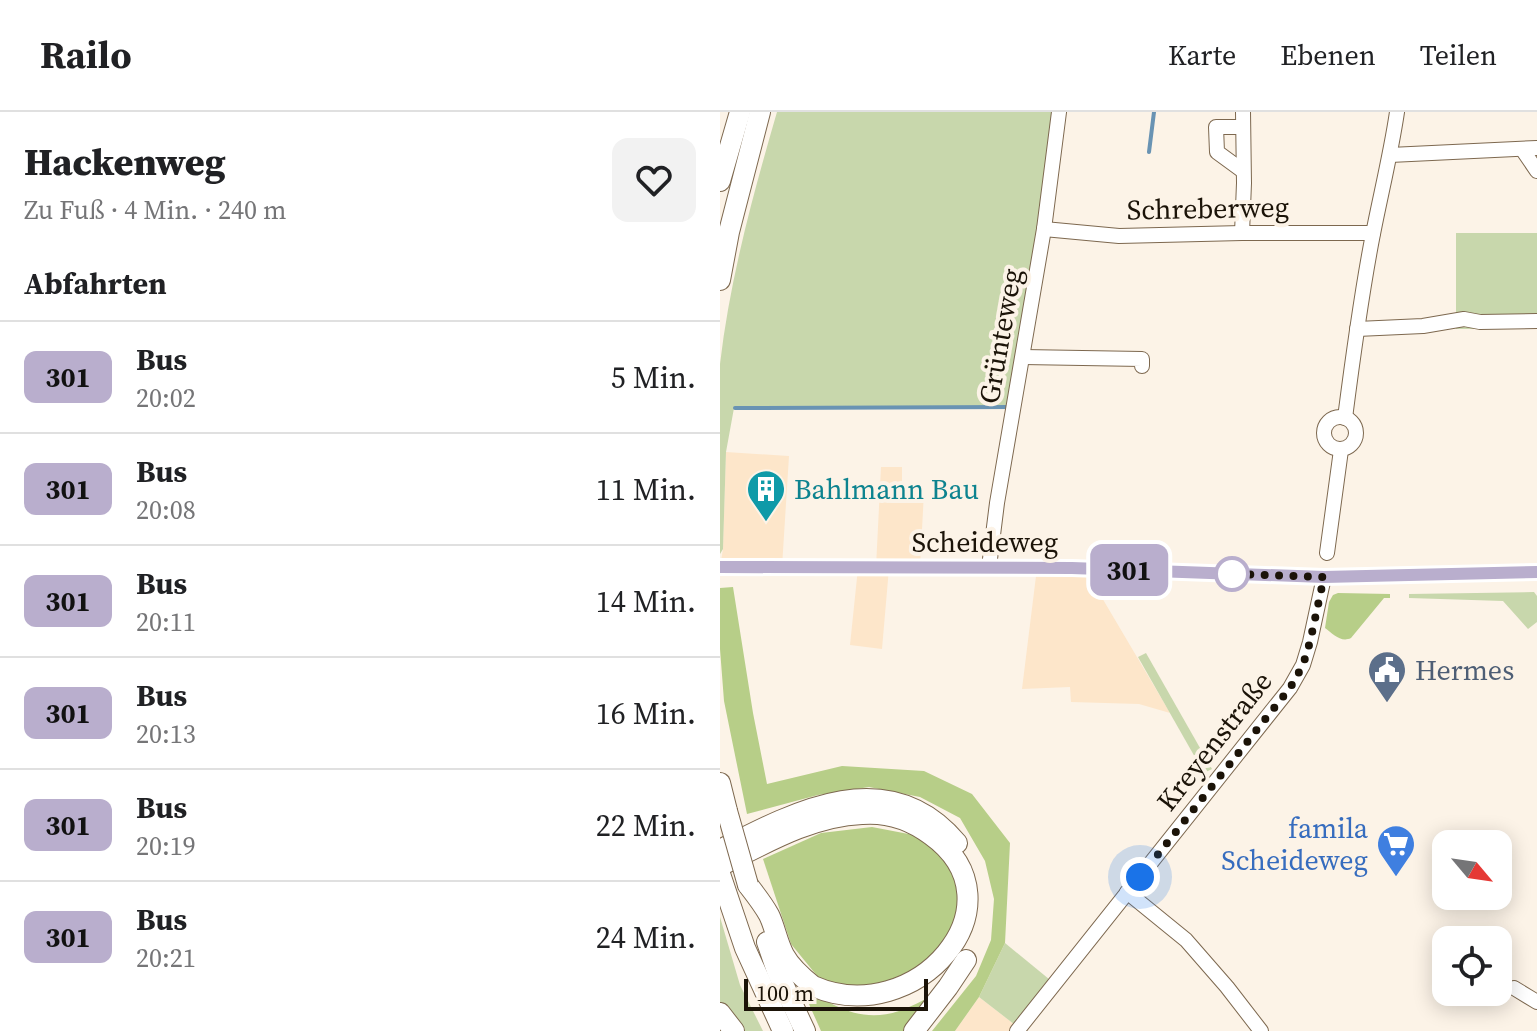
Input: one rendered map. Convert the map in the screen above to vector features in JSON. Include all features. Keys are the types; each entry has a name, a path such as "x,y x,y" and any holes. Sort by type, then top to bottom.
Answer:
{"highway":[{"path":"720,181 740,112"},
{"path":"720,280 760,112"},
{"path":"720,783 736,850 777,971 805,1031"},
{"path":"720,850 817,805 858,799 895,801 921,811 938,823 968,858 976,879 979,917 966,960 914,1031"},
{"path":"720,866 777,838 838,817 863,814 902,819 937,839 951,855 965,886 967,906 964,928 947,966 916,993 902,1001 885,1005 849,1003 813,986 785,957 768,914 748,885"},
{"path":"720,874 745,948 783,1031"},
{"path":"720,1013 734,1031"}],"street":[{"name":"Grünteweg","path":"989,567 1044,229 1059,112"},
{"path":"1345,418 1373,233 1397,112"},
{"path":"1242,233 1243,171 1243,120 1216,127 1217,152 1243,171"},
{"path":"1390,155 1529,148 1537,171"},
{"name":"Schreberweg","path":"1044,229 1119,236 1373,233"},
{"path":"1357,329 1423,326 1464,319 1480,322 1537,321"},
{"path":"1023,357 1142,358"},
{"path":"1340,417 1356,428 1356,438 1350,446 1341,450 1330,446 1324,437 1329,421 1340,417"},
{"path":"1327,553 1341,450"},
{"name":"Scheideweg","path":"720,567 1072,568 1324,577 1537,572"},
{"name":"Kreyenstraße","path":"1017,1031 1290,688 1303,665 1324,577"},
{"path":"1127,892 1186,940 1261,1031"},
{"path":"1514,988 1537,1002"}],"shaded area":[{"path":"726,452 789,456 782,567 720,567"},
{"path":"881,467 902,467 902,491 924,492 920,567 889,568 882,649 850,645 858,568 876,567"},
{"path":"1037,568 1085,569 1170,713 1139,704 1071,702 1070,687 1022,689"},
{"path":"979,997 1019,1028 1017,1031 955,1031"}],"green space":[{"path":"777,112 1059,112 1014,407 734,408 726,452 723,549 720,554 720,364 724,332 736,268"},
{"path":"1456,233 1537,233 1537,329 1456,329"},
{"path":"733,587 767,784 842,766 924,771 972,794 1010,843 1005,943 979,997 955,1031 932,1031 976,976 991,940 994,899 985,861 960,818 920,797 869,787 818,795 747,814 724,701 720,649 720,588"},
{"path":"1534,592 1537,596 1537,622 1528,629 1503,601 1409,598 1409,594"},
{"path":"1338,593 1390,594 1390,598 1384,598 1351,638 1344,639 1325,628 1329,602"},
{"path":"1146,653 1212,769 1204,773 1138,657"},
{"path":"872,827 919,836 948,859 960,896 956,936 931,972 855,993 818,977 791,944 763,859 821,833"},
{"path":"720,917 740,985 763,1031 740,1031 720,1006"},
{"path":"1005,943 1055,984 1019,1028 979,997"},
{"path":"800,984 846,1010 871,1015 899,1011 934,995 904,1031 821,1031"}],"waterway":[{"path":"1149,152 1154,112"},
{"path":"735,408 1012,407"}],"bus line":[{"name":"301","path":"720,567 1072,568 1324,577 1537,572"}],"place":[{"name":"Bahlmann Bau","path":"766,523"},
{"name":"Hermes","path":"1387,704"},
{"name":"famila Scheideweg","path":"1396,878"}],"route":[{"path":"1140,877 1290,688 1303,665 1310,642 1324,577 1232,574"}]}
